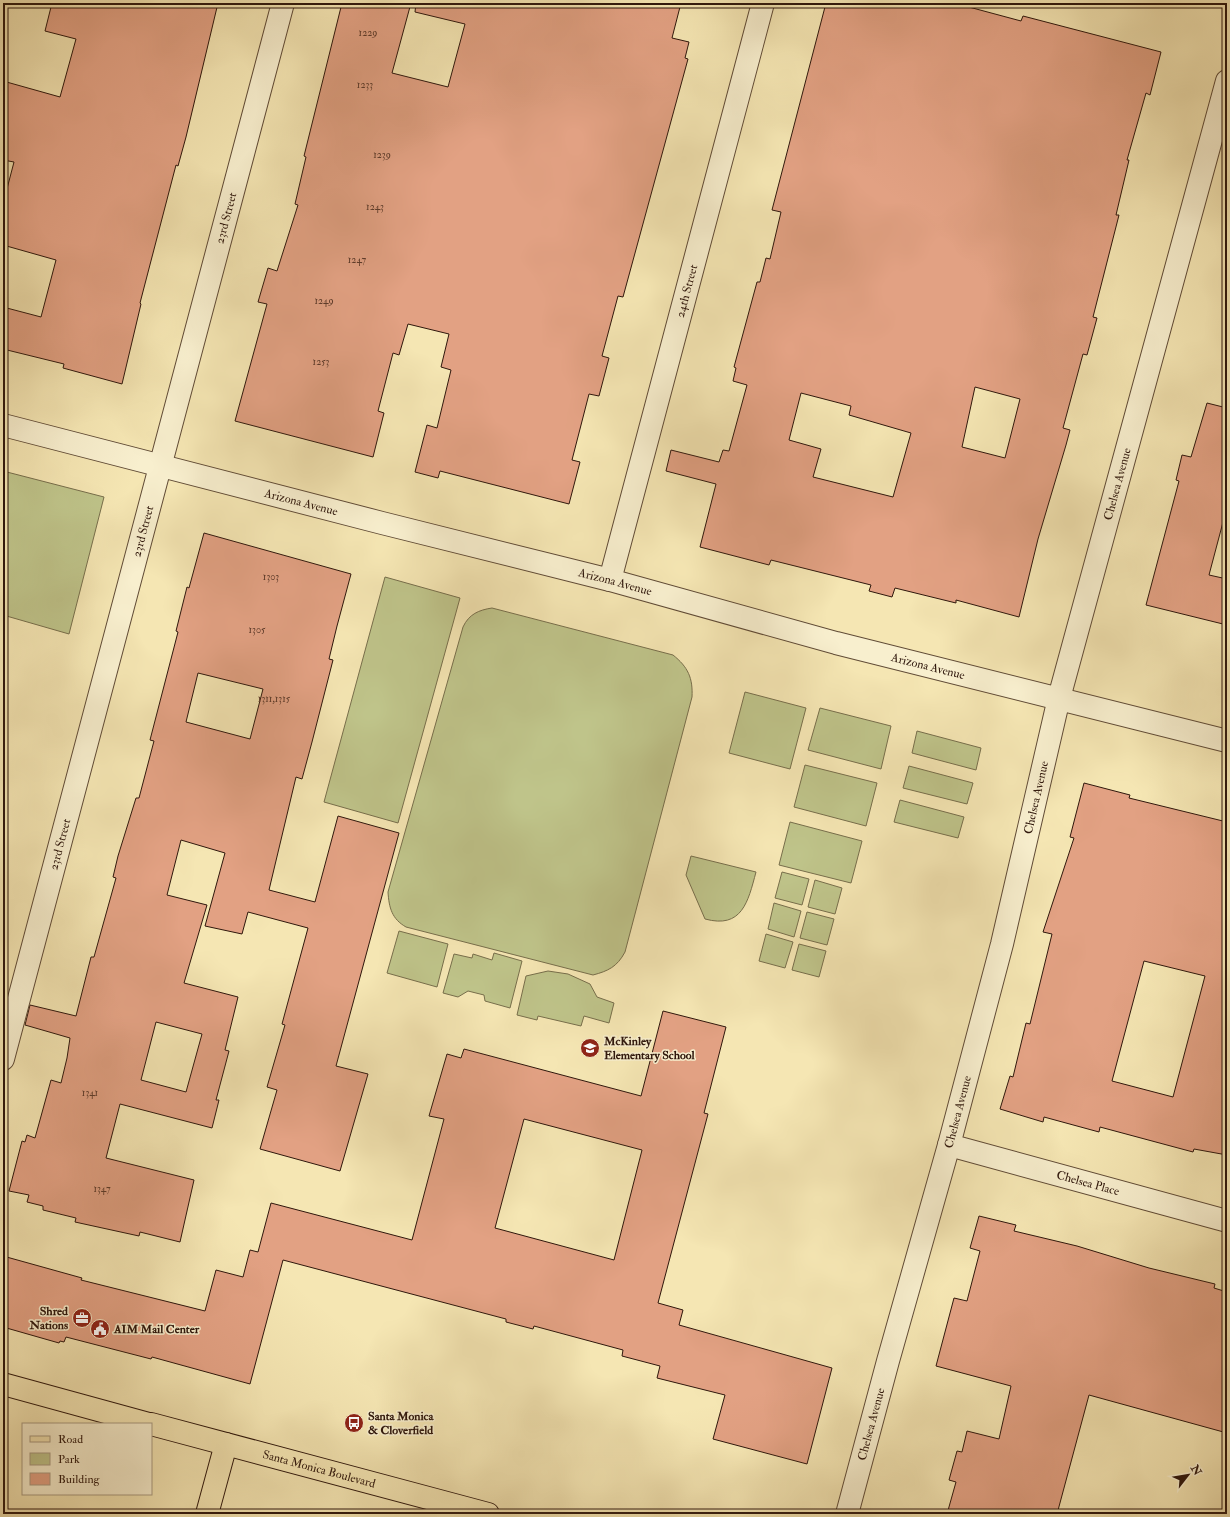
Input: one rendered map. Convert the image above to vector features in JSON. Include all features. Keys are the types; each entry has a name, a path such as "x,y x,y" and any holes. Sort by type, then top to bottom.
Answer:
{"main road":[{"name":"Santa Monica Boulevard","path":"3,1384 146,1423"},
{"name":"Santa Monica Boulevard","path":"152,1425 488,1514"},
{"path":"207,1514 226,1444"}],"street":[{"name":"23rd Street","path":"3,1059 283,3"},
{"name":"24th Street","path":"610,580 762,3"},
{"name":"Chelsea Avenue","path":"847,1514 888,1361 949,1145 1002,944 1059,698 1227,81"},
{"name":"Arizona Avenue","path":"3,424 161,466 610,580 836,643 1227,741"},
{"name":"Chelsea Place","path":"949,1145 1227,1221"}],"green space":[{"path":"3,471 104,497 69,634 3,615"},
{"path":"385,577 460,598 398,823 324,802"},
{"path":"492,608 673,655 686,669 692,684 692,697 625,952 612,968 593,975 406,927 394,917 390,908 388,892 463,627 468,619 475,613"},
{"path":"745,692 806,708 790,769 729,753"},
{"path":"820,708 891,726 881,769 808,750"},
{"path":"917,731 981,748 976,770 912,753"},
{"path":"805,765 877,783 866,826 794,807"},
{"path":"909,766 973,783 967,804 903,788"},
{"path":"900,800 964,817 958,838 894,822"},
{"path":"790,822 862,841 851,883 779,865"},
{"path":"691,856 756,872 746,903 735,916 727,920 717,921 705,919 686,875"},
{"path":"782,872 809,879 802,905 775,898"},
{"path":"815,880 842,888 835,914 808,907"},
{"path":"774,903 801,911 794,937 768,929"},
{"path":"807,912 834,919 827,945 800,938"},
{"path":"399,931 448,944 437,987 387,973"},
{"path":"766,934 793,942 785,968 759,961"},
{"path":"799,944 826,951 819,977 792,970"},
{"path":"494,953 522,961 510,1008 485,1001 484,995 468,991 458,997 443,993 454,954 472,958 473,954 492,960"},
{"path":"548,971 568,974 590,984 597,997 614,1003 609,1023 584,1016 581,1026 538,1016 537,1020 517,1015 526,976"}],"building":[{"path":"52,3 218,3 186,137 178,166 176,165 140,303 122,384 63,368 64,364 3,349 3,307 41,317 56,260 3,245 3,204 14,162 3,160 3,81 60,97 76,39 45,31"},
{"path":"342,3 411,3 392,73 448,87 465,24 415,12 416,3 681,3 672,38 689,42 685,58 688,59 623,297 618,296 602,356 609,358 599,396 589,394 572,460 580,462 569,504 440,471 438,478 415,472 427,425 437,428 451,370 441,367 449,334 408,324 399,355 393,353 378,411 384,413 373,457 235,421 267,304 258,302 268,268 277,271 298,205 295,204 306,157 304,156"},
{"path":"826,3 954,3 1021,21 1023,16 1161,52 1150,95 1146,93 1127,160 1129,160 1116,215 1119,215 1093,317 1097,318 1087,355 1083,354 1063,428 1070,430 1038,539 1019,617 956,600 956,603 895,588 892,597 869,591 871,585 771,560 769,565 700,547 716,484 666,471 671,450 719,462 723,450 729,451 747,385 733,381 736,368 734,367 757,282 760,282 766,258 770,259 781,212 772,210","holes":["975,387 1020,399 1005,458 962,447","801,393 851,406 849,415 911,433 893,497 813,477 821,449 789,440"]},
{"path":"1207,403 1227,408 1227,507 1209,575 1227,579 1227,625 1146,605 1179,481 1176,480 1182,455 1191,457"},
{"path":"204,533 351,574 329,659 333,660 312,742 302,779 296,777 269,890 315,902 338,816 399,833 336,1066 368,1074 340,1171 260,1149 277,1090 267,1087 285,1025 282,1024 308,928 248,912 242,934 205,926 225,853 181,840 167,895 207,905 184,983 238,997 225,1050 229,1051 216,1100 219,1100 212,1128 120,1104 106,1158 194,1180 180,1242 140,1232 139,1236 75,1222 76,1218 43,1210 43,1206 27,1202 29,1195 9,1191 22,1141 25,1142 27,1135 35,1138 51,1080 61,1083 70,1038 25,1025 30,1005 76,1016 91,957 94,957 116,878 113,877 118,856 136,798 139,798 154,741 150,740 178,632 176,631 187,587 189,588","holes":["198,673 263,689 250,739 186,722","156,1022 202,1034 186,1092 141,1080"]},
{"path":"1084,783 1130,795 1129,798 1227,822 1227,1155 1194,1149 1193,1152 1100,1127 1099,1132 1044,1117 1043,1122 1000,1109 1010,1076 1013,1077 1026,1023 1030,1024 1052,934 1043,932 1074,838 1070,837","holes":["1144,961 1205,976 1173,1097 1112,1081"]},
{"path":"663,1011 726,1027 704,1113 708,1114 658,1303 683,1310 679,1325 832,1368 807,1464 713,1439 725,1395 657,1378 660,1366 622,1356 623,1350 534,1326 533,1329 506,1322 506,1319 283,1260 250,1384 152,1357 151,1359 66,1337 64,1342 60,1341 59,1343 3,1327 3,1256 82,1278 81,1280 205,1311 216,1270 243,1277 250,1250 258,1252 271,1203 412,1240 444,1119 429,1116 447,1054 461,1058 464,1049 641,1096","holes":["524,1119 642,1150 614,1260 495,1228"]},
{"path":"979,1216 1016,1225 1014,1231 1077,1246 1149,1268 1215,1284 1214,1288 1227,1292 1227,1433 1089,1395 1057,1514 947,1514 956,1482 949,1480 957,1451 962,1452 967,1431 999,1439 1011,1386 936,1366 954,1298 967,1301 980,1251 970,1248"}],"place":[{"name":"McKinley Elementary School","path":"590,1048"},
{"name":"Shred Nations","path":"82,1318"},
{"name":"AIM Mail Center","path":"100,1329"},
{"name":"Santa Monica & Cloverfield","path":"354,1423"}]}
